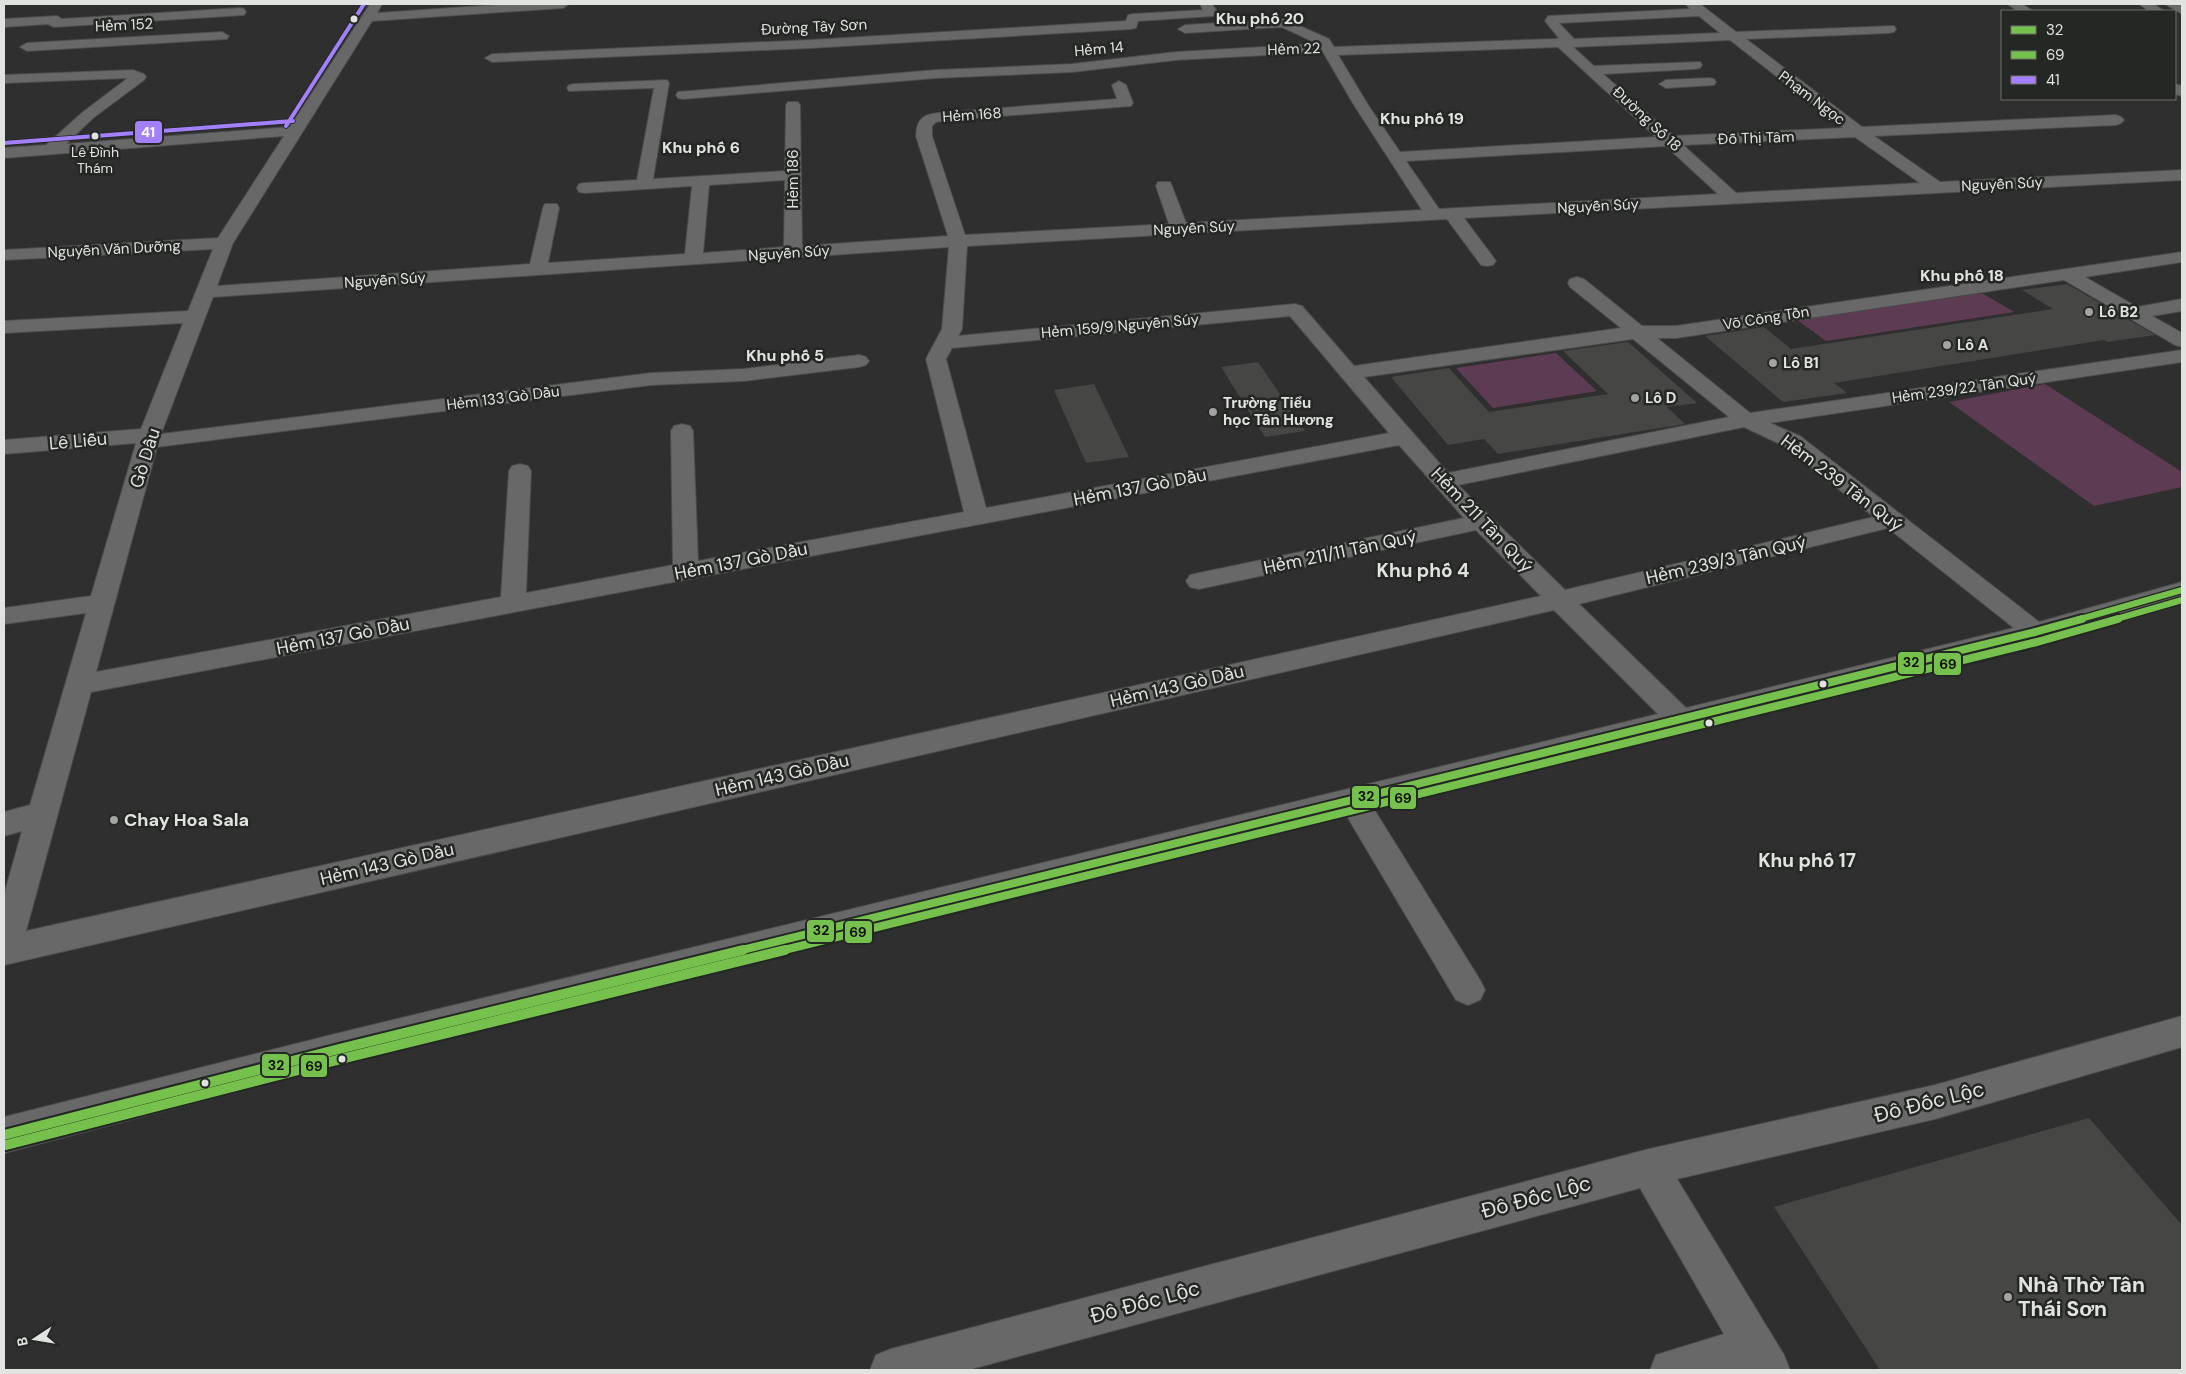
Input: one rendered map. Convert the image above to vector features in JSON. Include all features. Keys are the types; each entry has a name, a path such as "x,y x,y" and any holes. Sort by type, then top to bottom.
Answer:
{"street":[{"path":"4,23 206,14 215,4"},
{"name":"Gò Dầu","path":"4,950 41,814 149,439 224,243 376,4"},
{"path":"368,17 563,4"},
{"name":"Đường Tây Sơn","path":"492,58 811,44 1135,25 1209,13 1210,10 1206,4"},
{"path":"2013,4 2025,10"},
{"path":"2145,4 2156,10"},
{"path":"2171,4 2182,10"},
{"name":"Phạm Ngọc","path":"1697,8 1835,116 1936,187"},
{"name":"Đường Số 18","path":"1697,8 1553,19 1552,21 1565,42 1593,70 1732,198"},
{"path":"56,21 68,9"},
{"name":"Hẻm 152","path":"56,21 23,47 219,41 240,12 206,14"},
{"path":"1171,30 1284,23 1324,42 1361,105 1434,215"},
{"path":"1332,54 1565,42 1889,29"},
{"name":"Hẻm 22","path":"1318,64 1332,54"},
{"name":"Hẻm 14","path":"683,95 872,81 936,74 1072,68 1176,56 1332,54"},
{"path":"584,55 573,91 662,83 644,184"},
{"path":"1593,70 1695,65"},
{"path":"4,79 134,74 139,77 88,115 51,149"},
{"path":"1650,84 1709,82"},
{"name":"Hẻm 168","path":"958,241 924,136 924,124 932,118 950,116 1126,103 1119,85"},
{"path":"1611,86 1631,85"},
{"name":"Hẻm 186","path":"793,105 793,252"},
{"name":"Đỗ Thị Tâm","path":"1395,157 1672,141 1862,134 2116,120"},
{"path":"4,152 294,132"},
{"path":"585,188 793,175"},
{"name":"Nguyễn Súy","path":"206,292 958,241 2182,175"},
{"path":"693,259 701,181"},
{"path":"1164,186 1179,229"},
{"path":"538,269 551,208"},
{"path":"1452,214 1487,261"},
{"path":"958,241 952,329 936,358 977,517"},
{"name":"Nguyễn Văn Dưỡng","path":"4,255 224,243"},
{"name":"Võ Công Tồn","path":"1349,373 1638,332 1676,332 2182,257"},
{"path":"2065,273 2182,341"},
{"name":"Hẻm 239 Tân Quý","path":"1577,283 1746,420 1792,441 2035,632"},
{"path":"2134,313 2182,306"},
{"name":"Hẻm 159/9 Nguyễn Súy","path":"945,343 1295,310"},
{"name":"Hẻm 211 Tân Quý","path":"1295,310 1442,481 1680,719"},
{"path":"4,327 196,317"},
{"name":"Hẻm 239/22 Tân Quý","path":"1746,420 2182,356"},
{"name":"Hẻm 133 Gò Dầu","path":"149,439 651,379 744,375 859,361"},
{"path":"1442,481 1746,420"},
{"path":"682,431 686,572"},
{"name":"Hẻm 137 Gò Dầu","path":"78,685 1404,437"},
{"name":"Lê Liễu","path":"4,447 149,439"},
{"path":"513,604 520,471"},
{"name":"Hẻm 239/3 Tân Quý","path":"1560,600 1893,520"},
{"name":"Hẻm 211/11 Tân Quý","path":"1199,581 1481,522"},
{"path":"4,1135 339,1049 2035,632 2182,590"},
{"name":"Hẻm 143 Gò Dầu","path":"4,950 1560,600"},
{"path":"4,616 102,603"},
{"path":"1352,800 1468,990"},
{"path":"4,824 41,814"},
{"name":"Đô Đốc Lộc","path":"891,1370 1649,1167 1935,1102 2182,1031"},
{"path":"1649,1167 1762,1358 1671,1370"}],"shaded area":[{"path":"1982,293 2014,312 1826,341 1797,320"},
{"path":"1556,353 1597,391 1493,408 1456,368"},
{"path":"2045,384 2182,472 2182,487 2094,506 1949,402"}],"building":[{"path":"2067,284 2155,335 2107,342 2104,340 1834,383 1847,393 1783,402 1705,336 1764,327 1791,349 2053,309 2022,290"},
{"name":"Lô D","path":"1628,342 1697,403 1667,407 1685,424 1498,454 1484,439 1448,445 1391,377 1449,368 1489,412 1608,394 1563,351"},
{"path":"1258,362 1305,431 1265,437 1221,367"},
{"path":"1094,384 1129,457 1086,463 1054,390"},
{"name":"Nhà Thờ Tân Thái Sơn","path":"2089,1118 2182,1225 2182,1370 1880,1370 1774,1207"}],"transit line":[{"name":"41","path":"286,126 364,4"},
{"name":"41","path":"4,143 293,121"},
{"name":"32","path":"4,1135 339,1049 2035,632 2182,590"},
{"name":"69","path":"6,1145 341,1059 2037,642 2182,600"}],"place":[{"name":"Lê Đình Thám","path":"95,136"},
{"name":"Lô B2","path":"2089,312"},
{"name":"Lô A","path":"1947,345"},
{"name":"Lô B1","path":"1773,363"},
{"name":"Lô D","path":"1635,398"},
{"name":"Trường Tiểu học Tân Hương","path":"1213,412"},
{"name":"Chay Hoa Sala","path":"114,820"},
{"name":"Nhà Thờ Tân Thái Sơn","path":"2008,1297"}],"district":[{"name":"Khu phố 20","path":"1260,18"},
{"name":"Khu phố 19","path":"1422,118"},
{"name":"Khu phố 6","path":"701,147"},
{"name":"Khu phố 18","path":"1962,275"},
{"name":"Khu phố 5","path":"785,355"},
{"name":"Khu phố 4","path":"1423,570"},
{"name":"Khu phố 17","path":"1807,860"}]}
